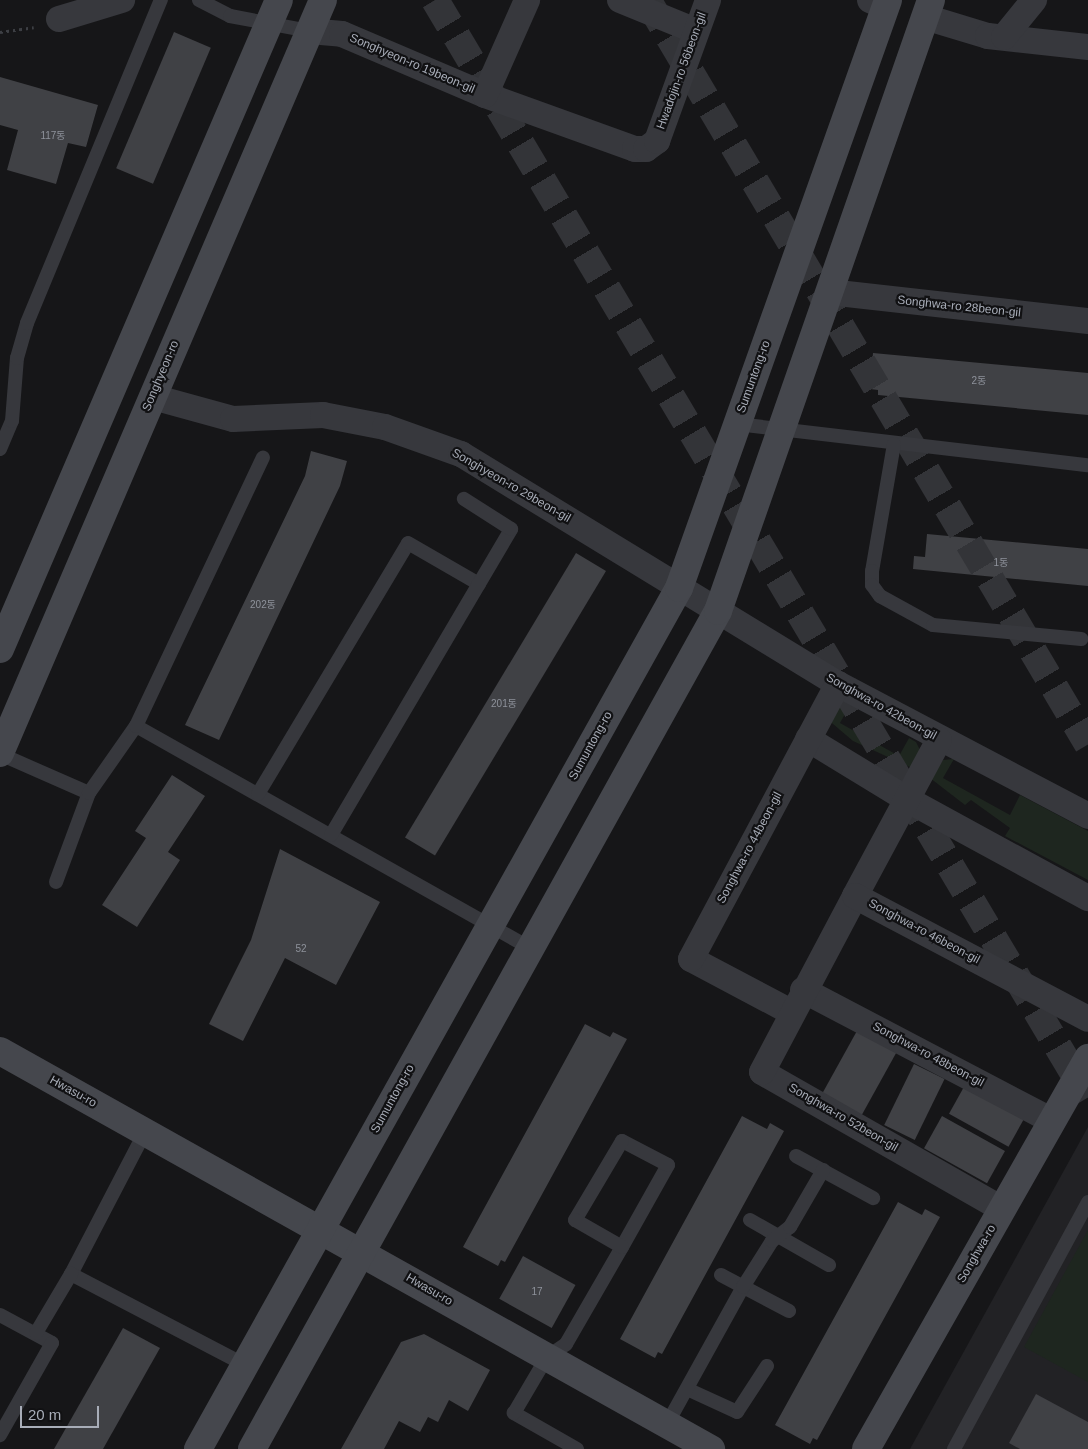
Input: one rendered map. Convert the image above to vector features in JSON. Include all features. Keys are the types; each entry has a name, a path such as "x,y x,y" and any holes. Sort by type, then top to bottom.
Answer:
{"street":[{"path":"59,19 122,0"},
{"path":"0,649 279,0"},
{"name":"Songhyeon-ro","path":"0,754 323,0"},
{"name":"Songhyeon-ro 19beon-gil","path":"485,95 527,0"},
{"path":"620,0 696,31"},
{"name":"Hwadojin-ro 56beon-gil","path":"657,141 708,0"},
{"path":"1004,37 1034,0"},
{"name":"Sumuntong-ro","path":"198,1449 679,588 881,2"},
{"path":"252,1449 718,612 928,9 1004,37 1088,46"},
{"name":"Songhyeon-ro 19beon-gil","path":"309,31 342,34 485,95 635,149 646,149 657,141"},
{"name":"Songhwa-ro 28beon-gil","path":"829,292 1088,321"},
{"name":"Songhyeon-ro 29beon-gil","path":"153,397 233,420 323,415 385,427 461,454 679,588"},
{"name":"Songhwa-ro 42beon-gil","path":"679,588 838,684 939,740 1088,816"},
{"path":"838,684 808,739 908,800 1088,898"},
{"name":"Songhwa-ro 44beon-gil","path":"797,1001 691,958 808,739"},
{"path":"854,896 939,740"},
{"name":"Songhwa-ro 46beon-gil","path":"797,1001 854,896 1088,1019"},
{"name":"Songhwa-ro 48beon-gil","path":"797,1001 1052,1121"},
{"name":"Songhwa-ro 52beon-gil","path":"797,1001 762,1072 1002,1209"},
{"name":"Hwasu-ro","path":"0,1052 321,1229 711,1449"},
{"name":"Songhwa-ro","path":"866,1449 1088,1058"}],"lane":[{"path":"0,448 12,421 17,358 27,323 161,0"},
{"path":"199,0 230,16 268,25 309,31"},
{"path":"737,424 780,432 1088,465"},
{"path":"894,444 872,571 872,585 880,596 933,624 1080,639"},
{"path":"56,882 89,793 136,726 263,458"},
{"path":"331,835 511,529 464,500"},
{"path":"258,794 408,543 479,584"},
{"path":"136,726 530,948"},
{"path":"0,754 89,793"},
{"path":"36,1333 71,1274 145,1132"},
{"path":"577,1449 514,1413 547,1357 566,1344 622,1247 668,1165 622,1140 575,1220 622,1247"},
{"path":"796,1156 873,1198"},
{"path":"666,1424 744,1287 779,1236 790,1227 823,1170"},
{"path":"954,1449 1088,1202"},
{"path":"750,1220 829,1264"},
{"path":"71,1274 244,1365"},
{"path":"721,1275 788,1311"},
{"path":"0,1315 52,1343 0,1435"},
{"path":"687,1389 737,1412 767,1366"}],"path":[{"path":"0,32 59,19"}],"shaded area":[{"path":"841,704 850,705 840,723 899,756 909,738 916,742 920,750 912,768 853,741 826,718"},
{"path":"954,759 943,778 1010,815 1020,795 1088,831 1088,880 1005,836 1010,828 971,800 965,805 930,778 943,760"},
{"path":"1088,1127 1088,1449 910,1449"},
{"path":"1088,1230 1088,1382 1024,1347"}],"building":[{"path":"174,32 211,48 153,184 116,168"},
{"path":"0,77 98,105 86,147 68,143 56,184 7,170 18,130 0,125"},
{"path":"873,353 1088,373 1088,415 878,395 878,390 870,389"},
{"path":"311,451 347,461 340,486 219,740 185,725 305,476"},
{"path":"927,534 1088,549 1088,586 913,569 914,556 925,557"},
{"path":"576,553 606,571 435,856 405,838"},
{"path":"172,775 205,796 168,852 180,860 137,927 102,905 146,838 135,831"},
{"path":"280,849 380,902 336,985 285,958 243,1041 209,1024 251,940"},
{"path":"585,1024 610,1037 613,1032 627,1039 505,1262 501,1260 498,1266 463,1247"},
{"path":"858,1029 897,1051 860,1119 820,1097"},
{"path":"914,1064 945,1079 915,1140 884,1125"},
{"path":"965,1085 1024,1118 1008,1147 949,1114"},
{"path":"742,1116 767,1129 770,1123 784,1131 662,1354 658,1352 655,1358 620,1339"},
{"path":"942,1116 1005,1151 987,1183 924,1148"},
{"path":"898,1202 922,1215 925,1209 940,1217 817,1440 813,1438 810,1444 775,1425"},
{"path":"523,1256 575,1285 552,1328 499,1299"},
{"path":"123,1328 160,1348 103,1449 54,1449"},
{"path":"424,1334 490,1370 468,1411 449,1400 438,1422 428,1417 420,1432 399,1421 384,1449 341,1449 401,1342"},
{"path":"1036,1394 1088,1422 1088,1449 1020,1449 1009,1443"}],"tunnel":[{"path":"435,0 1088,1097"},
{"path":"648,1 1088,744"}]}
